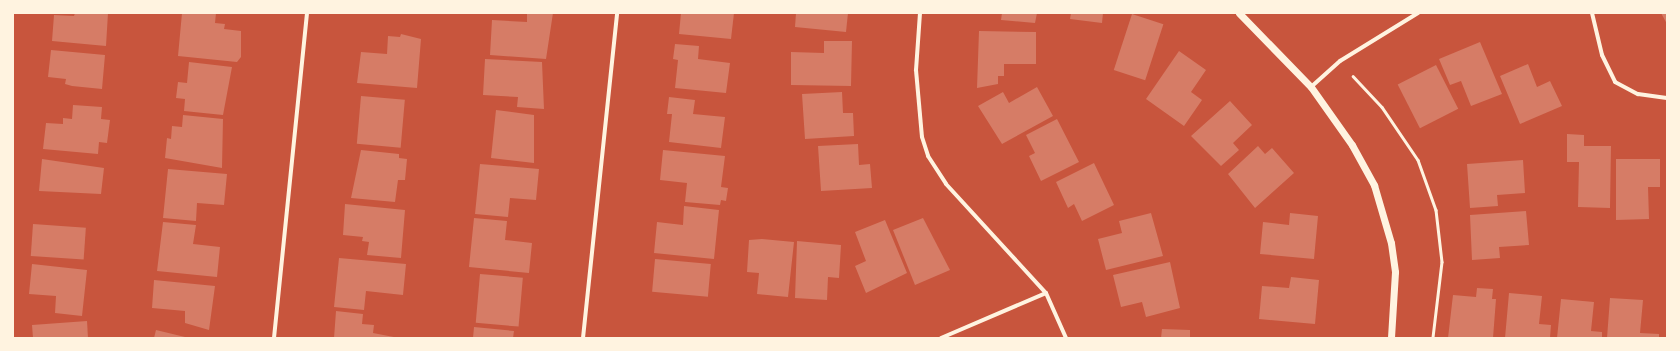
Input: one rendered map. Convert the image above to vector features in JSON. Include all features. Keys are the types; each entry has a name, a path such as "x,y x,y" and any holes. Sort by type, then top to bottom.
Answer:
{"street":[{"path":"274,338 307,13"},
{"path":"583,338 616,13"},
{"path":"920,13 916,70 922,137 928,156 946,184 1046,293 1066,338"},
{"path":"1239,13 1311,87 1352,145 1374,185 1384,217 1395,272 1392,338"},
{"path":"1311,87 1340,61 1418,13"},
{"path":"1592,13 1602,55 1615,82 1638,94 1667,98"},
{"path":"941,338 1046,293"}],"path":[{"path":"1353,76 1382,107 1418,160 1436,210 1442,262 1433,338"}],"building":[{"path":"75,13 108,13 106,46 52,41 54,15 74,16"},
{"path":"182,13 216,13 215,23 225,24 224,29 241,31 241,57 237,62 178,56"},
{"path":"527,13 553,13 546,59 490,55 492,20 527,22"},
{"path":"681,13 734,13 731,39 679,34"},
{"path":"796,13 848,13 846,32 795,27"},
{"path":"1002,13 1037,13 1035,23 1001,20"},
{"path":"1071,13 1103,13 1102,23 1070,19"},
{"path":"1661,13 1667,13 1667,24"},
{"path":"1132,14 1163,24 1145,80 1114,70"},
{"path":"979,31 1036,32 1036,64 1004,64 1004,76 998,76 998,84 977,88"},
{"path":"401,34 421,39 417,88 357,83 361,52 387,54 388,36 400,37"},
{"path":"824,41 852,41 851,86 791,85 791,52 824,53"},
{"path":"1480,42 1502,94 1471,106 1461,81 1450,85 1439,59"},
{"path":"675,44 699,46 698,59 730,63 726,93 675,88 678,60 673,59"},
{"path":"51,50 105,55 102,89 72,86 65,84 66,79 48,77"},
{"path":"1179,51 1206,70 1191,92 1202,100 1184,126 1146,99"},
{"path":"485,59 542,62 544,109 517,107 518,97 483,95"},
{"path":"189,62 232,67 223,115 184,111 185,99 176,98 178,82 187,83"},
{"path":"1528,64 1537,87 1550,81 1562,106 1520,124 1500,76"},
{"path":"1436,65 1458,109 1420,128 1398,85"},
{"path":"1037,87 1053,116 1002,144 978,106 1003,92 1009,103"},
{"path":"842,92 843,113 853,113 854,136 805,139 802,94"},
{"path":"361,96 405,100 401,148 357,144"},
{"path":"669,97 695,100 693,114 725,117 721,148 669,142 672,114 667,114"},
{"path":"1230,101 1252,125 1233,143 1239,150 1221,166 1191,136"},
{"path":"73,105 102,107 101,119 110,120 107,143 99,142 98,154 43,149 46,123 63,124 63,118 72,119"},
{"path":"496,110 534,115 534,163 491,158"},
{"path":"183,115 223,119 222,168 165,158 167,138 171,139 172,126 182,127"},
{"path":"1057,119 1079,162 1041,181 1029,156 1035,153 1026,135"},
{"path":"1567,134 1584,135 1584,146 1611,146 1610,208 1578,207 1579,162 1567,162"},
{"path":"858,144 859,165 870,164 872,188 821,191 818,146"},
{"path":"1258,146 1265,154 1272,148 1294,173 1255,208 1228,174"},
{"path":"361,150 399,154 399,158 407,159 405,180 398,180 395,202 351,198"},
{"path":"663,150 725,156 721,187 728,188 726,201 721,200 720,205 685,202 687,183 660,180"},
{"path":"42,159 104,168 101,194 39,191"},
{"path":"1616,159 1660,159 1660,187 1648,187 1649,219 1616,220"},
{"path":"1523,160 1525,193 1497,195 1498,206 1470,208 1467,164"},
{"path":"1094,163 1114,205 1082,221 1074,204 1068,208 1056,182"},
{"path":"480,164 539,169 536,200 510,198 508,217 475,214"},
{"path":"168,169 227,174 224,205 197,203 196,221 163,218"},
{"path":"345,204 405,210 401,258 367,255 369,242 362,241 363,237 343,235"},
{"path":"684,206 719,210 714,259 654,253 657,222 683,225"},
{"path":"1526,211 1529,245 1499,247 1500,258 1472,260 1470,215"},
{"path":"1151,213 1163,256 1106,270 1098,239 1122,233 1119,221"},
{"path":"1290,213 1318,216 1314,259 1260,254 1263,222 1289,225"},
{"path":"474,218 507,221 505,240 532,243 529,273 469,267"},
{"path":"923,218 950,270 915,285 893,230"},
{"path":"885,220 907,273 866,293 855,266 866,261 855,232"},
{"path":"163,222 196,225 193,244 220,247 217,277 157,271"},
{"path":"33,224 86,228 84,260 31,256"},
{"path":"762,239 794,242 788,297 757,294 759,273 747,272 749,240"},
{"path":"797,241 841,245 839,278 828,277 827,300 795,298"},
{"path":"339,258 406,264 403,295 366,291 364,310 334,307"},
{"path":"655,259 711,264 708,297 652,292"},
{"path":"1170,262 1180,308 1146,317 1142,302 1121,307 1113,275"},
{"path":"32,264 87,270 82,316 55,313 56,296 29,294"},
{"path":"480,274 523,278 519,327 476,323"},
{"path":"1291,277 1319,280 1315,324 1259,319 1262,286 1289,288"},
{"path":"154,280 215,286 209,330 185,323 185,311 152,308"},
{"path":"1477,288 1493,289 1492,299 1496,299 1493,338 1448,338 1453,295 1476,297"},
{"path":"1509,293 1542,296 1539,324 1551,325 1550,338 1505,338"},
{"path":"1610,298 1643,300 1640,333 1659,334 1659,338 1607,338"},
{"path":"1561,299 1594,302 1591,331 1602,332 1602,338 1557,338"},
{"path":"336,311 363,314 362,324 374,325 373,333 399,338 334,338"},
{"path":"87,321 88,338 33,338 32,325"},
{"path":"474,327 514,331 513,338 473,338"},
{"path":"1162,329 1190,330 1190,338 1161,338"},
{"path":"156,330 185,337 185,338 154,338"}]}
